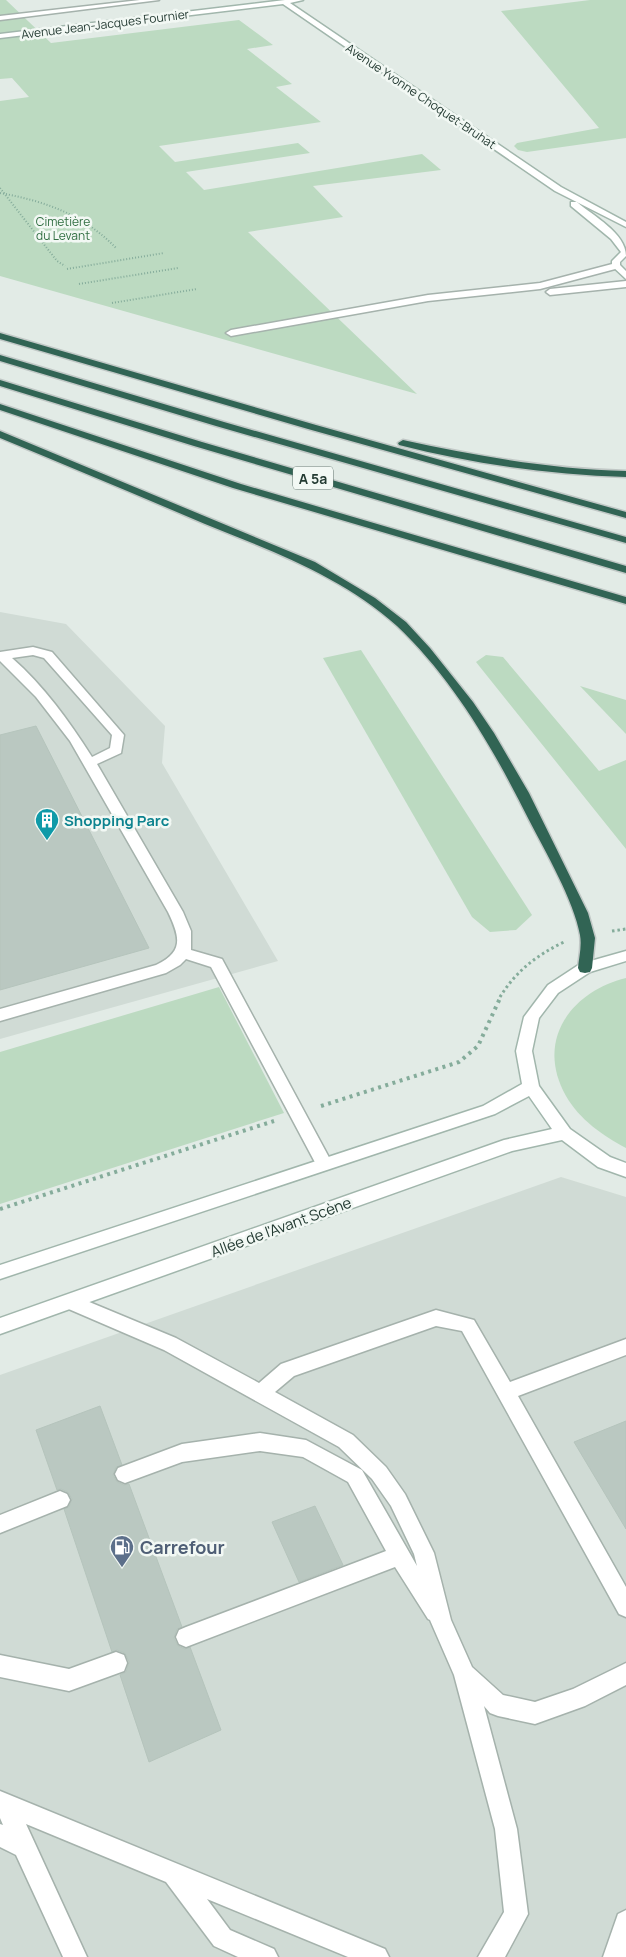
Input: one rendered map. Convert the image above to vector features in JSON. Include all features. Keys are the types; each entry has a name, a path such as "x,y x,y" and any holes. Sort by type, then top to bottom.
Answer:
{"highway":[{"path":"0,336 312,428 626,515"},
{"name":"A 5a","path":"0,358 220,424 626,540"},
{"name":"A 5a","path":"0,384 626,570"},
{"path":"0,407 237,486 626,601"},
{"path":"312,428 352,430 477,460 595,474 626,474"},
{"path":"0,434 311,564 354,591 400,624 434,658 466,698 521,789 579,911 588,936 585,968"}],"street":[{"path":"0,18 156,0"},
{"name":"Avenue Jean-Jacques Fournier","path":"0,36 300,0"},
{"name":"Avenue Yvonne Choquet-Bruhat","path":"284,2 558,189 626,225"},
{"name":"Avenue Yvonne Choquet-Bruhat","path":"558,189 580,210 614,237 626,252"},
{"path":"616,266 619,256 626,252"},
{"path":"616,266 626,276"},
{"path":"231,333 428,298 491,293 540,286 616,266"},
{"path":"491,293 543,293 626,284"},
{"path":"1,656 33,651 48,655 118,736 116,750 90,763"},
{"path":"0,1015 172,964 182,952 185,937 183,930 90,763 48,703 1,656"},
{"path":"182,952 217,963 296,1114 324,1163"},
{"path":"626,956 585,968 553,989 532,1017 524,1051 531,1087 564,1133 604,1162 626,1170"},
{"path":"0,1272 324,1163 489,1110 531,1087"},
{"name":"Allée de l'Avant Scène","path":"0,1326 510,1145 564,1133"},
{"path":"70,1302 170,1344 346,1441 379,1473 398,1500 424,1553 441,1621"},
{"path":"261,1393 288,1370 436,1318 468,1325 626,1607"},
{"path":"505,1392 626,1347"},
{"path":"125,1474 182,1453 260,1442 306,1449 355,1476 399,1556 441,1621 464,1674 506,1829 516,1914 493,1956 490,1957"},
{"path":"0,1524 60,1500"},
{"path":"186,1637 399,1556"},
{"path":"0,1666 69,1680 116,1662"},
{"path":"464,1674 498,1705 535,1713 577,1698 626,1674"},
{"path":"3,1803 75,1957"},
{"path":"3,1803 377,1957"},
{"path":"0,1835 24,1847"},
{"path":"173,1873 222,1938 266,1957"},
{"path":"616,1957 626,1922"}],"path":[{"path":"0,188 57,261 66,268 164,253"},
{"path":"0,194 46,204 68,212 104,234 116,248"},
{"path":"78,284 178,268"},
{"path":"112,304 197,289"},
{"path":"0,1210 459,1062"}],"shaded area":[{"name":"Shopping Parc","path":"0,612 66,624 165,726 162,763 278,961 0,1039"},
{"path":"561,1177 626,1197 626,1957 0,1957 0,1375"}],"green space":[{"name":"Cimetière du Levant","path":"0,0 6,0 51,43 239,20 273,45 247,49 292,84 276,87 321,122 159,146 175,162 298,143 310,153 186,172 204,190 422,154 441,170 313,186 343,217 248,232 417,394 0,276 0,101 29,97 12,78 0,79"},
{"path":"590,0 626,0 626,138 527,152 518,150 514,146 517,143 599,128 501,11"},
{"path":"361,650 532,915 516,930 490,932 472,917 323,658"},
{"path":"486,655 503,657 599,771 626,760 626,849 476,662"},
{"path":"580,686 626,700 626,734"},
{"path":"626,978 626,1148 592,1126 571,1104 557,1076 554,1056 557,1038 563,1022 574,1007 606,985"},
{"path":"219,987 284,1113 0,1204 0,1052"}],"building":[{"name":"Shopping Parc","path":"36,726 149,948 0,990 0,735"},
{"name":"Carrefour","path":"100,1406 122,1465 116,1467 113,1475 117,1482 124,1485 129,1484 182,1627 177,1629 174,1638 178,1646 185,1649 190,1647 221,1730 149,1762 120,1675 126,1672 129,1662 125,1653 117,1650 112,1652 64,1509 69,1507 72,1499 68,1492 61,1489 57,1490 36,1430"},
{"path":"626,1421 626,1529 574,1442"},
{"path":"315,1506 343,1565 299,1582 272,1522"}],"place":[{"name":"Shopping Parc","path":"47,841"},
{"name":"Carrefour","path":"122,1568"}]}
